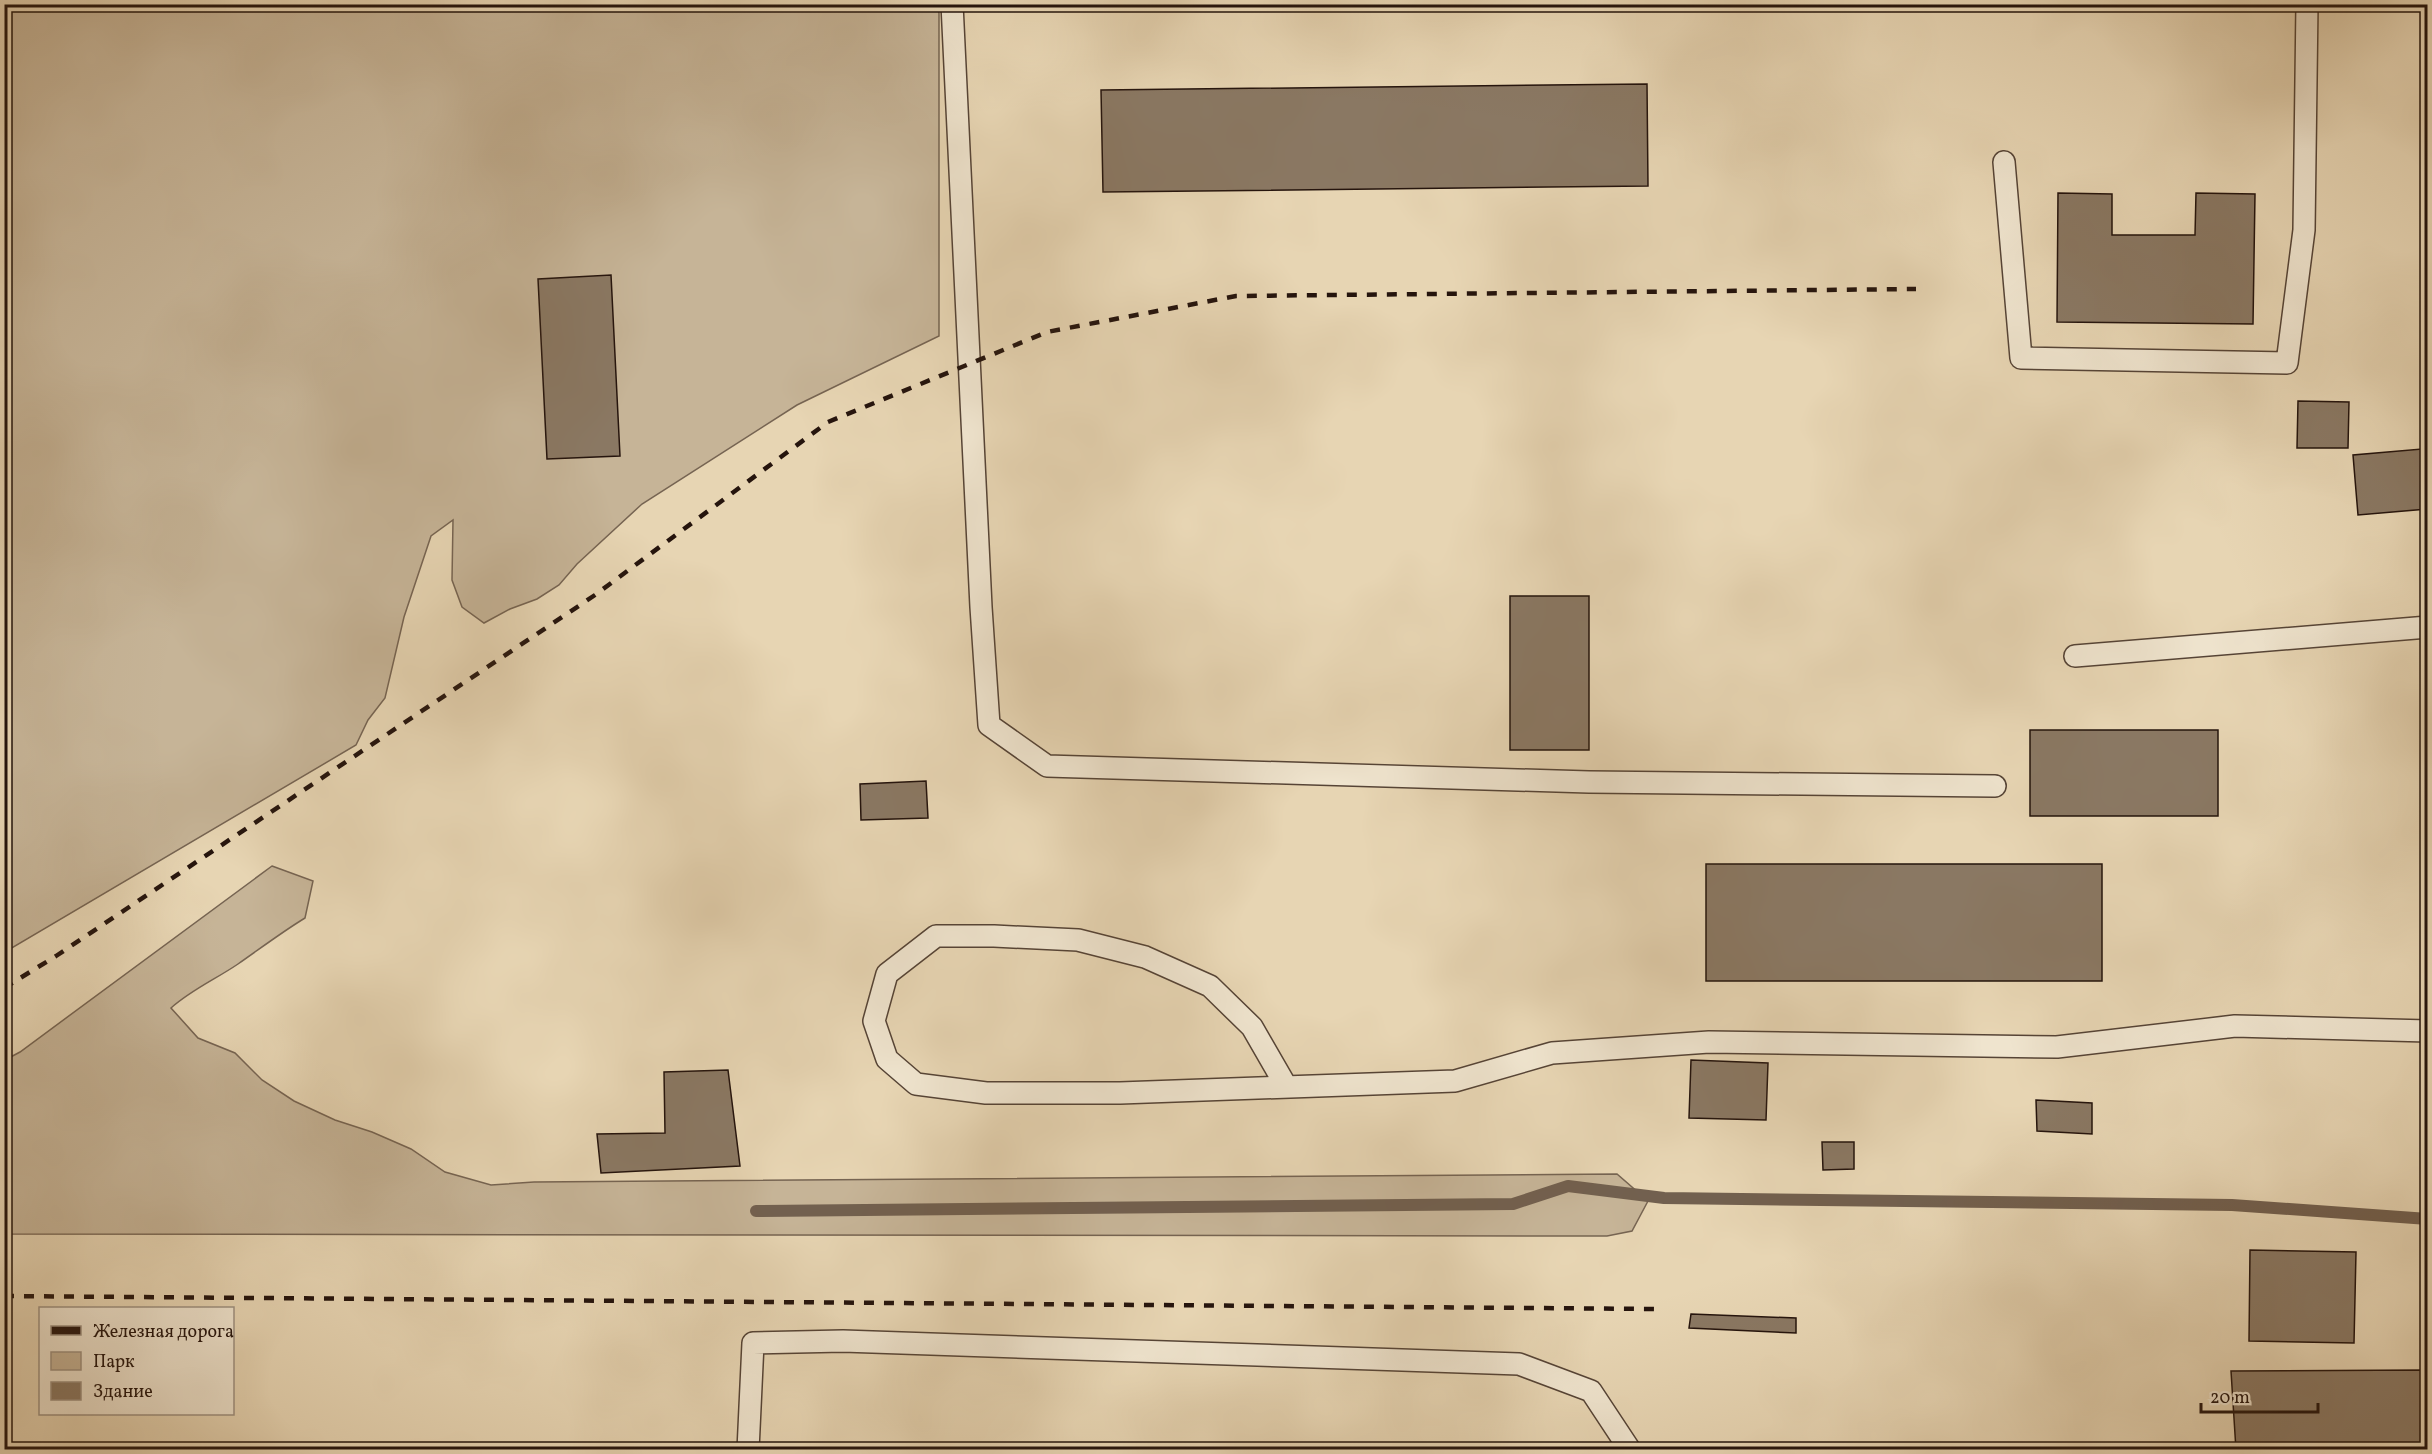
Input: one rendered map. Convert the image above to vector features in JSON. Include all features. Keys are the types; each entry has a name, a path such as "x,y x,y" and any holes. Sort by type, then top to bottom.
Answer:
{"lane":[{"path":"952,4 981,607 989,725 1047,766 1589,782 1995,786"},
{"path":"2004,162 2021,358 2287,363 2304,230 2307,4"},
{"path":"2075,656 2427,627"},
{"path":"1286,1086 1252,1027 1210,986 1144,957 1078,940 936,936 887,974 874,1021 887,1059 916,1084 986,1094 1120,1093 1455,1081 1552,1053 1709,1042 2057,1047 2235,1026 2427,1031"},
{"path":"748,1449 753,1343 843,1341 1519,1364 1591,1390 1630,1449"}],"green space":[{"path":"4,5 937,5 939,13 939,336 797,405 642,504 577,564 559,585 537,599 510,609 484,623 462,607 452,580 453,520 431,536 404,617 385,698 368,720 356,745 5,952"},
{"path":"272,866 313,881 305,918 171,1008 198,1038 235,1053 262,1080 294,1101 335,1120 372,1132 411,1149 445,1172 491,1185 534,1182 1617,1174 1648,1201 1632,1231 1607,1236 5,1234 5,1060 20,1052"}],"building":[{"path":"1647,84 1648,186 1103,192 1101,90"},
{"path":"2058,193 2112,194 2112,235 2195,235 2196,193 2255,194 2253,324 2057,322"},
{"path":"611,275 620,456 547,459 538,279"},
{"path":"2298,401 2349,402 2348,448 2297,448"},
{"path":"2422,449 2427,509 2358,515 2353,455"},
{"path":"1510,596 1589,596 1589,750 1510,750"},
{"path":"2030,730 2218,730 2218,816 2030,816"},
{"path":"926,781 928,818 861,820 860,784"},
{"path":"1706,864 2102,864 2102,981 1706,981"},
{"path":"1691,1060 1768,1063 1766,1120 1689,1118"},
{"path":"728,1070 740,1166 601,1173 597,1134 665,1133 664,1072"},
{"path":"2036,1100 2092,1103 2092,1134 2037,1131"},
{"path":"1822,1142 1854,1142 1854,1169 1823,1170"},
{"path":"2250,1250 2356,1252 2354,1343 2249,1341"},
{"path":"1691,1314 1796,1318 1796,1333 1689,1328"},
{"path":"2424,1370 2425,1450 2236,1450 2231,1371"}],"waterway":[{"path":"756,1211 1513,1204 1568,1186 1664,1198 2232,1205 2428,1219"}],"railway":[{"path":"4,988 56,956 595,595 828,422 1047,332 1236,296 1916,289"},
{"path":"4,1296 1658,1309"}]}
